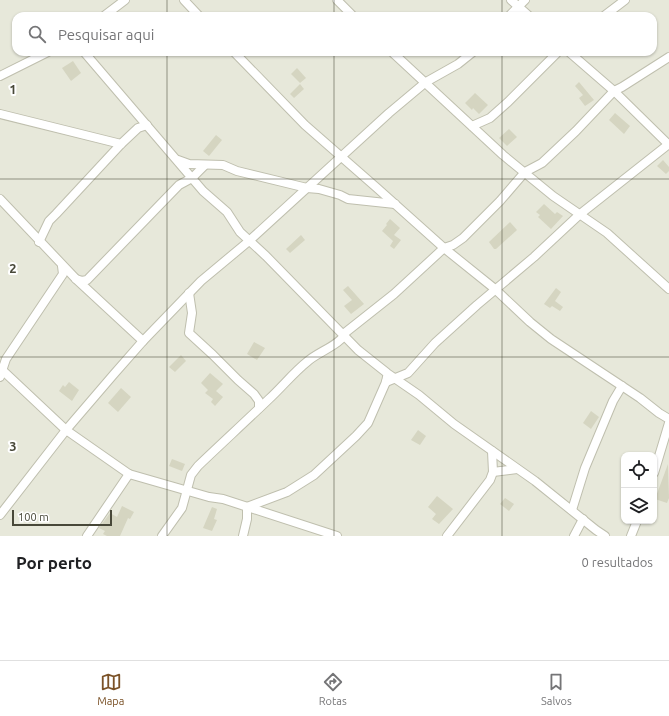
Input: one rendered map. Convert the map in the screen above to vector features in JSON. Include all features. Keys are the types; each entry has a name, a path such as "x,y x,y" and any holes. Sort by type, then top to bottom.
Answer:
{"street":[{"path":"109,12 125,0"},
{"path":"184,0 195,12"},
{"path":"512,0 525,12"},
{"path":"513,12 525,0"},
{"path":"609,12 625,0"},
{"path":"339,1 349,12"},
{"path":"0,76 40,56"},
{"path":"87,56 203,191 227,212 240,232 266,256 344,336 391,376 605,536"},
{"path":"238,56 305,125 444,248 495,289 530,322 551,339 622,386 658,413 669,419"},
{"path":"397,56 503,155 580,215 606,233 669,289"},
{"path":"2,510 66,430 143,341 201,281 250,241 389,113 426,82 458,64 468,56"},
{"path":"472,126 490,118 554,56"},
{"path":"405,385 408,373 435,343 580,215 669,144 614,91 574,56"},
{"path":"162,536 182,508 188,491 191,475 198,466 306,362 316,354 335,344 344,336 346,332 394,294 444,248 463,238 500,201 525,172 542,163 576,131 614,91 669,57"},
{"path":"0,114 121,144"},
{"path":"138,128 139,117"},
{"path":"39,242 50,221 121,144 138,128 147,125"},
{"path":"176,158 187,164 204,166 211,164 223,165 237,172 307,188 319,189 348,199 395,204"},
{"path":"76,279 82,281 87,280 179,185 192,178 204,166"},
{"path":"0,199 65,271 76,279 143,341"},
{"path":"65,271 6,359 1,372 10,378 66,430 129,474 209,497 223,499 274,515 317,533 335,536"},
{"path":"189,293 192,312 189,333 254,394 259,401 259,408"},
{"path":"335,344 336,328"},
{"path":"247,507 287,492 314,475 368,423 386,382 391,376 408,373"},
{"path":"0,380 10,378"},
{"path":"572,510 585,468 622,386"},
{"path":"657,463 669,423"},
{"path":"447,536 490,480 493,472 492,451"},
{"path":"493,472 517,469"},
{"path":"87,536 129,474"},
{"path":"243,536 247,519 247,507"},
{"path":"574,536 583,519"},
{"path":"631,536 636,524"}],"shaded area":[{"path":"0,0 669,0 669,536 0,536"}],"building":[{"path":"73,61 81,73 71,81 62,68"},
{"path":"297,68 306,78 300,83 291,74"},
{"path":"579,82 594,100 585,106 579,98 583,95 575,86"},
{"path":"300,84 304,89 294,98 290,94"},
{"path":"475,93 488,105 479,114 465,103"},
{"path":"615,113 630,126 624,134 609,120"},
{"path":"509,129 517,137 507,146 499,138"},
{"path":"216,135 222,140 209,156 203,151"},
{"path":"663,160 669,167 669,171 666,174 657,166"},
{"path":"544,204 555,214 557,212 563,216 551,229 538,217 540,215 536,212"},
{"path":"390,219 400,228 394,235 401,240 394,249 390,246 393,241 382,231"},
{"path":"510,222 517,230 496,249 494,249 489,242"},
{"path":"301,235 305,240 290,253 286,249"},
{"path":"348,286 364,304 351,314 344,306 352,300 343,290"},
{"path":"556,288 561,292 555,301 563,307 560,311 552,306 550,308 544,304"},
{"path":"254,342 265,348 257,360 247,354"},
{"path":"181,355 186,361 175,372 169,367"},
{"path":"210,373 223,384 216,391 223,397 215,406 211,402 213,399 205,393 208,390 201,383"},
{"path":"69,382 79,390 72,401 59,391 63,385 65,387"},
{"path":"121,388 131,397 118,412 108,403"},
{"path":"591,411 599,417 591,429 583,423"},
{"path":"418,430 426,436 420,445 411,440"},
{"path":"172,459 185,464 182,471 169,466"},
{"path":"668,464 669,498 667,503 657,500 657,494"},
{"path":"437,496 453,509 439,524 432,519 436,514 428,507"},
{"path":"505,498 514,504 509,511 500,504"},
{"path":"122,506 134,512 130,519 128,518 120,536 107,536 103,534 105,531 99,528 110,513 117,517"},
{"path":"212,507 217,509 214,519 217,520 212,531 203,528"}]}
